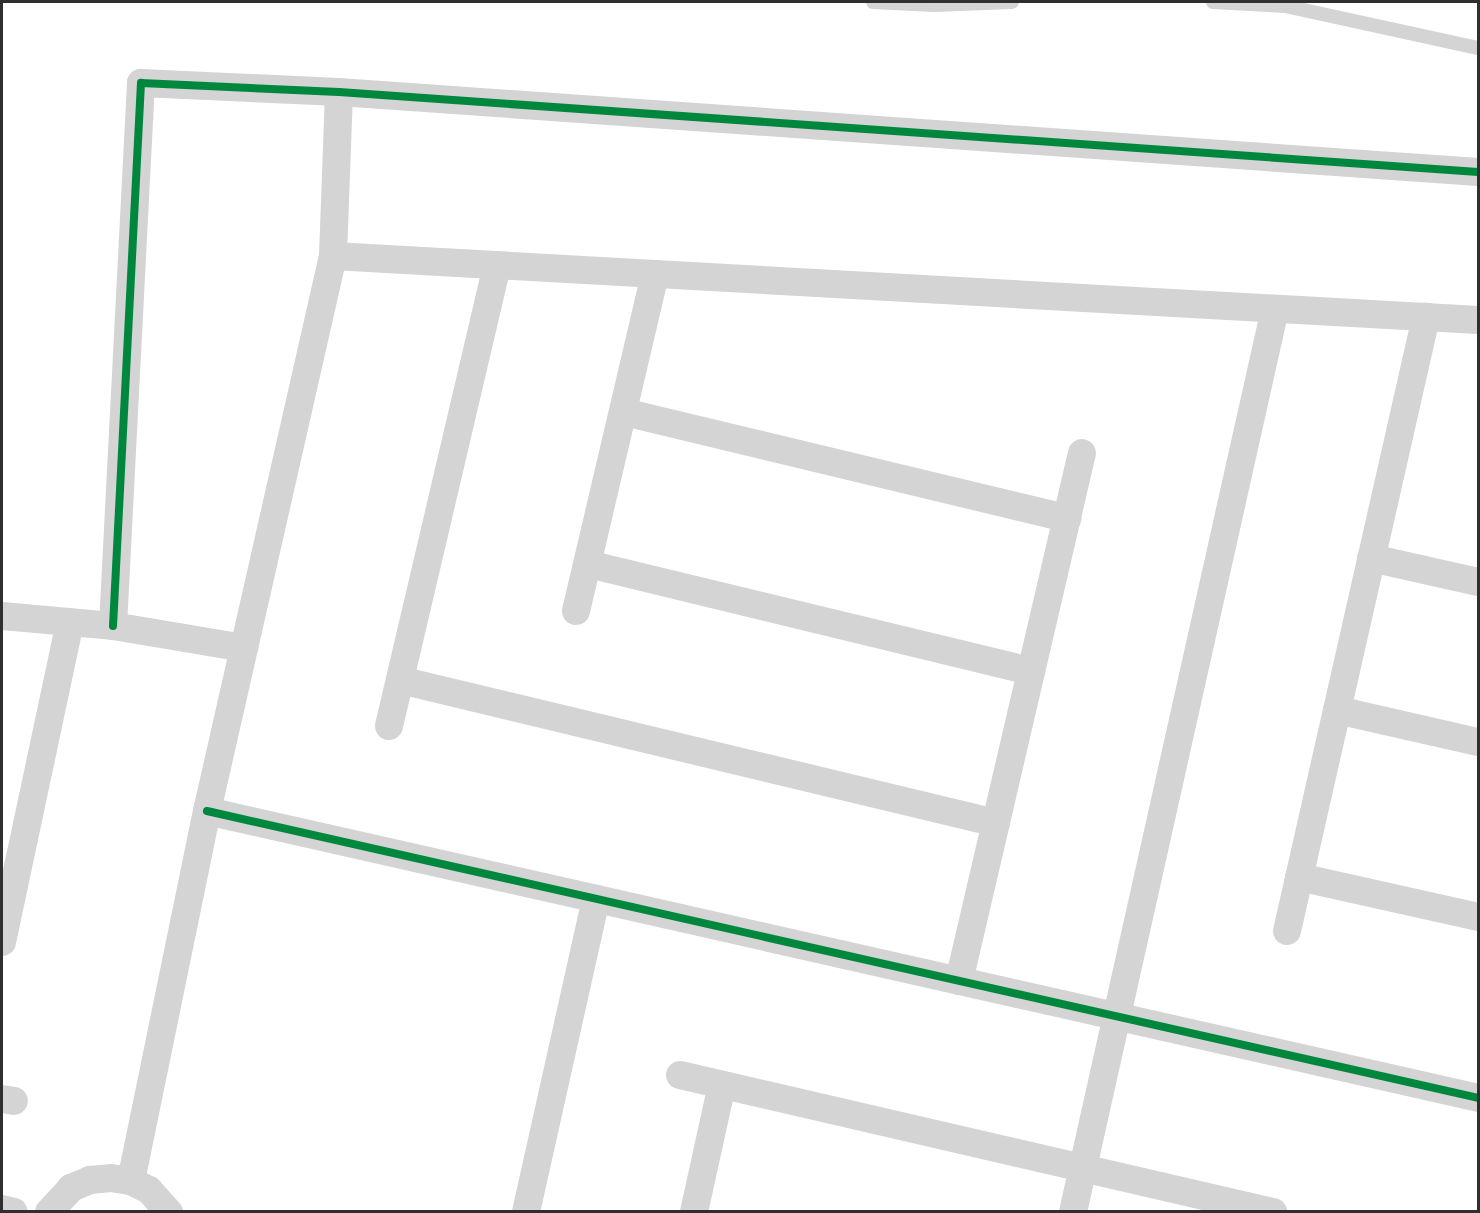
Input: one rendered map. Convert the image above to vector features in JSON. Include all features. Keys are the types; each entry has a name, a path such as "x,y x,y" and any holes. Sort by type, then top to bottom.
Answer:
{"street":[{"path":"113,626 141,82 339,92 1479,172"},
{"path":"131,1181 207,811 333,256 339,92"},
{"path":"333,256 1479,320"},
{"path":"389,726 497,265"},
{"path":"576,611 655,274"},
{"path":"1073,1212 1275,309"},
{"path":"1287,931 1426,317"},
{"path":"624,412 1067,518"},
{"path":"959,981 1082,453"},
{"path":"1371,558 1479,582"},
{"path":"588,564 1031,671"},
{"path":"2,616 113,626 244,648"},
{"path":"2,942 70,622"},
{"path":"400,680 996,823"},
{"path":"1337,710 1479,742"},
{"path":"207,811 1479,1098"},
{"path":"1299,877 1479,916"},
{"path":"526,1212 596,899"},
{"path":"680,1076 1273,1212"},
{"path":"693,1212 722,1085"},
{"path":"49,1212 71,1188 90,1180 131,1181 149,1190 169,1212"},
{"path":"2,1209 14,1212"}],"lane":[{"path":"873,2 934,5 1012,2"},
{"path":"1213,2 1285,6 1479,48"}],"cycle path":[{"path":"113,626 141,83 339,92 1478,172"},
{"path":"207,811 1478,1098"}]}
